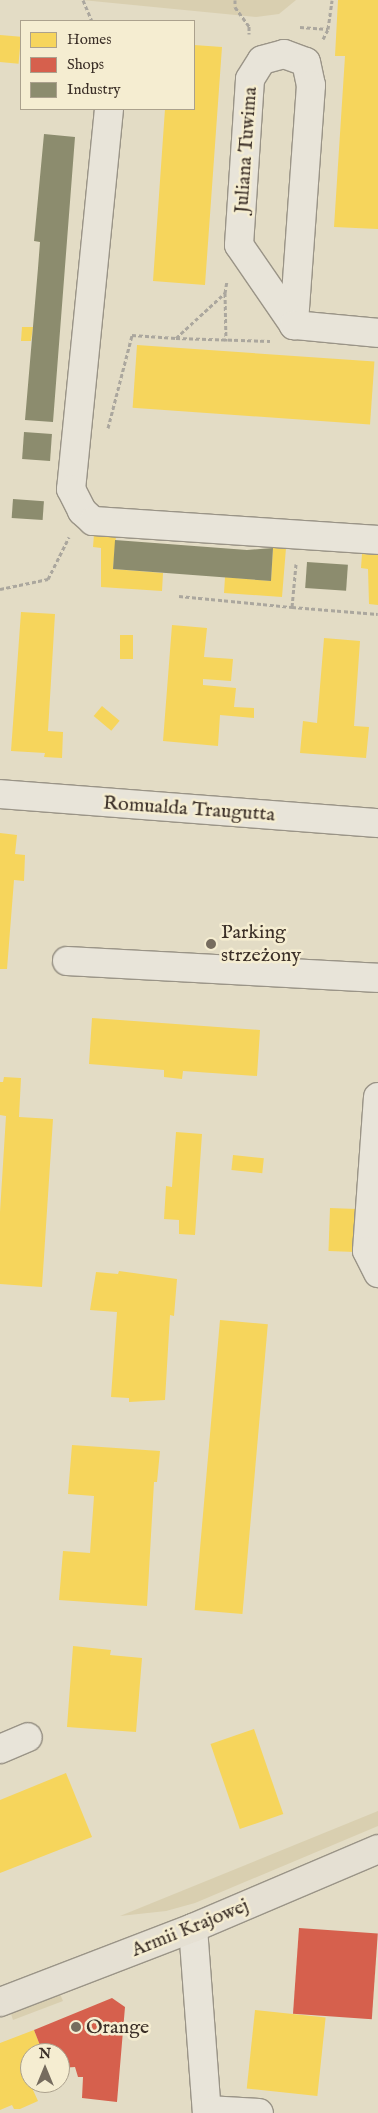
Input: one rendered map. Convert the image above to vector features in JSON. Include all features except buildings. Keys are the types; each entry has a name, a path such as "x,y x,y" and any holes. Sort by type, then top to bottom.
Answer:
{"main road":[{"name":"Armii Krajowej","path":"0,2002 193,1928 378,1850"}],"street":[{"name":"Juliana Tuwima","path":"239,245 250,79 262,60 284,54 306,62 311,85 294,325"},
{"path":"109,110 71,488 82,510 93,521 378,540"},
{"path":"239,245 294,325 378,333"},
{"name":"Romualda Traugutta","path":"0,794 378,823"},
{"path":"67,961 378,978"},
{"path":"378,1097 374,1201 367,1251 378,1274"},
{"path":"0,1749 28,1737"},
{"path":"193,1928 207,2111 259,2113"}],"path":[{"path":"83,0 92,20"},
{"path":"235,0 235,7 249,26 249,36"},
{"path":"321,44 328,29 332,0"},
{"path":"226,341 225,293 232,257 239,245"},
{"path":"176,338 225,293"},
{"path":"105,439 132,335 226,341 277,341 294,325"},
{"path":"0,589 48,580 82,510"},
{"path":"292,607 299,535"},
{"path":"180,596 378,614"}],"shaded area":[{"path":"82,0 296,0 279,14 256,17"},
{"path":"378,1811 378,1826 195,1903 166,1911 120,1916"},
{"path":"60,1994 63,2001 13,2020 11,2014"}],"place":[{"name":"Parking strzeżony","path":"211,944"},
{"name":"Orange","path":"76,2027"}]}
